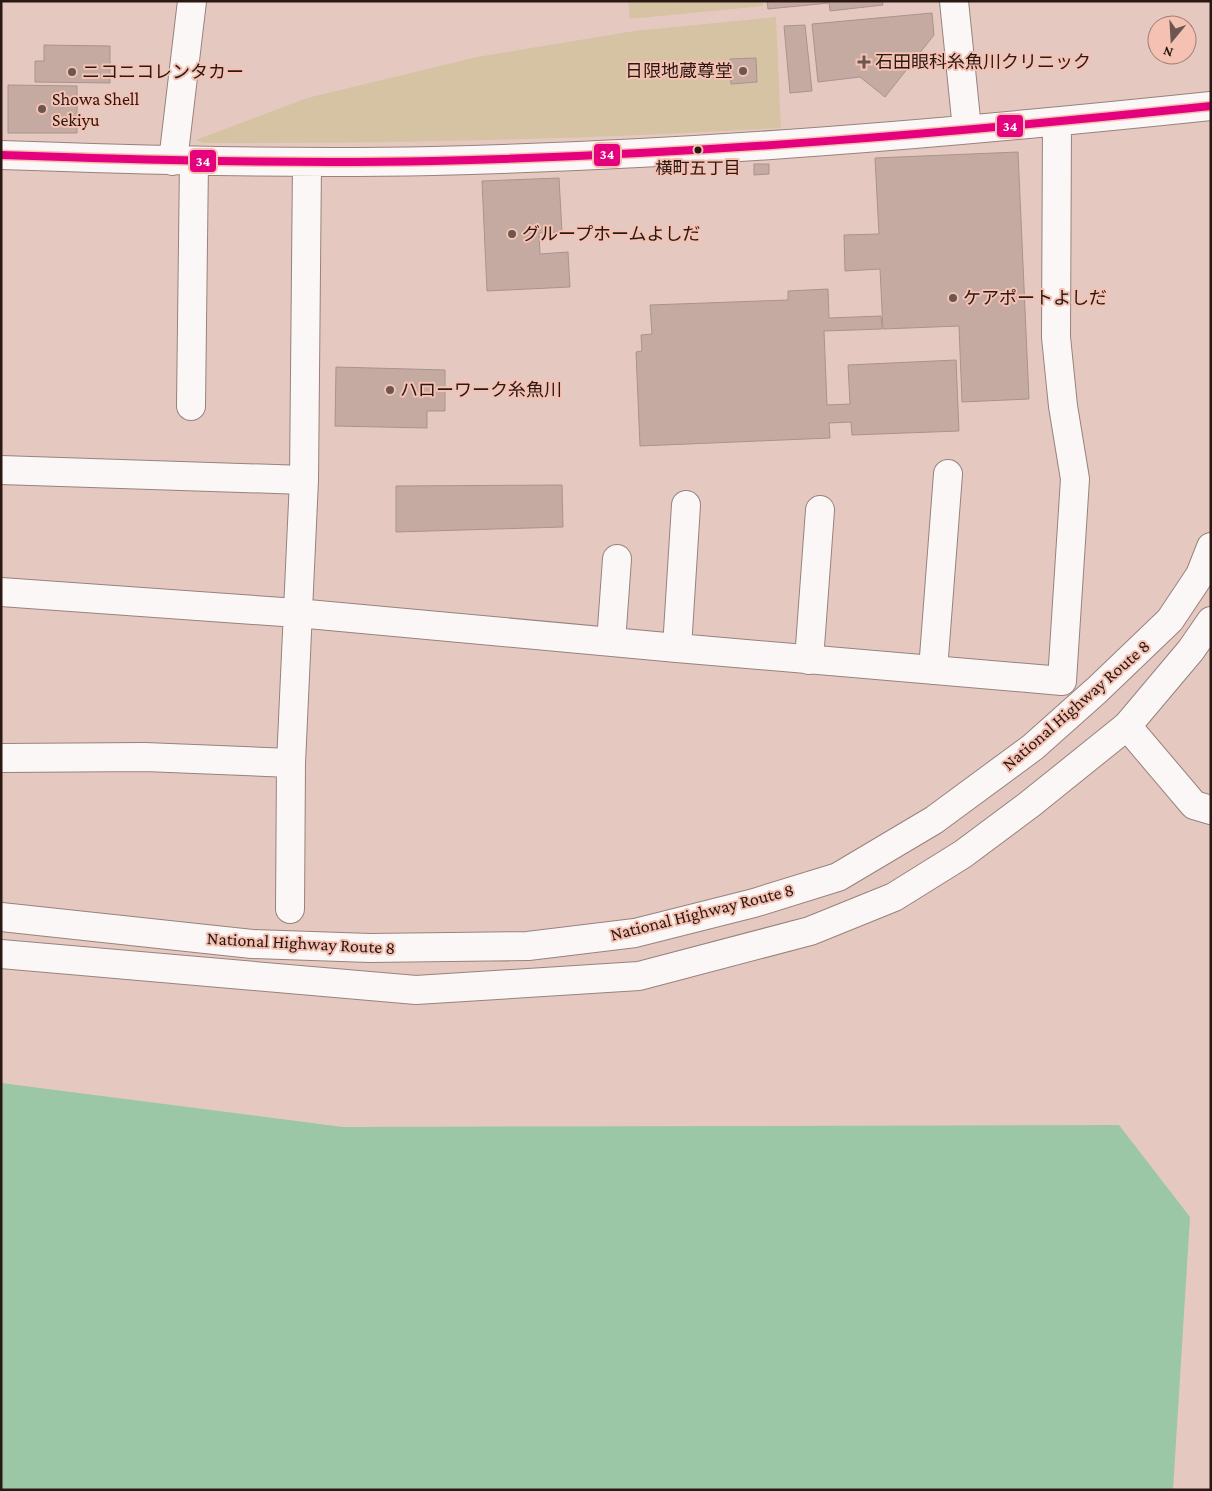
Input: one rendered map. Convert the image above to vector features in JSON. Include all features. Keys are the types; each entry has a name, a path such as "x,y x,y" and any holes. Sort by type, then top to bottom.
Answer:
{"main road":[{"path":"191,406 184,161 192,1"},
{"path":"954,1 967,129"},
{"path":"1,155 307,163 436,161 714,150 1057,122 1211,106"},
{"path":"1,592 297,613 1062,682 1075,479 1063,406 1056,336 1057,122"},
{"path":"290,909 290,763 304,480 307,163"},
{"path":"1,470 304,480"},
{"path":"933,670 948,474"},
{"path":"677,648 686,505"},
{"path":"809,660 820,510"},
{"name":"National Highway Route 8","path":"1,917 252,944 370,948 528,946 635,933 754,903 838,877 934,820 1033,747 1090,697 1170,620 1200,575 1211,547"},
{"path":"611,642 617,558"},
{"name":"National Highway Route 8","path":"1,954 416,990 639,976 810,931 894,897 963,854 1030,804 1127,726 1191,650 1211,621"},
{"path":"1127,726 1194,805 1211,810"},
{"path":"1,758 145,756 290,763"}],"shaded area":[{"path":"628,1 763,1 763,6 630,19"},
{"path":"776,17 781,128 565,138 420,142 203,143 196,140 307,98 477,57 634,31"},
{"path":"1,1083 343,1127 1119,1125 1190,1217 1173,1490 1,1490"}],"building":[{"path":"767,1 882,1 883,5 830,11 829,3 768,9"},
{"name":"石田眼科糸魚川クリニック","path":"932,13 934,35 885,97 860,77 818,82 812,24"},
{"path":"805,25 812,91 790,93 784,26"},
{"name":"ニコニコレンタカー","path":"44,45 110,46 110,83 35,82 35,61 44,61"},
{"name":"日限地蔵尊堂","path":"756,58 757,82 731,84 730,59"},
{"name":"Showa Shell Sekiyu","path":"8,85 77,86 77,133 8,133"},
{"name":"ケアポートよしだ","path":"1018,152 1029,399 962,402 959,326 883,329 880,269 845,271 844,235 879,234 875,158"},
{"path":"754,164 769,164 769,174 754,175"},
{"name":"グループホームよしだ","path":"559,178 562,232 539,233 540,254 568,252 570,287 487,291 482,181"},
{"path":"828,289 829,318 881,316 882,329 824,331 827,405 850,404 848,365 956,360 959,431 852,435 851,422 829,423 830,438 640,446 636,352 642,351 641,335 652,334 650,305 788,300 788,291"},
{"name":"ハローワーク糸魚川","path":"336,367 445,370 445,411 427,411 427,428 335,426"},
{"path":"562,485 563,527 396,532 396,486"}],"transit line":[{"name":"34","path":"1,155 271,162 379,162 530,158 628,154 920,134 1211,106"}],"place":[{"name":"石田眼科糸魚川クリニック","path":"864,62"},
{"name":"日限地蔵尊堂","path":"743,71"},
{"name":"ニコニコレンタカー","path":"72,72"},
{"name":"Showa Shell Sekiyu","path":"42,109"},
{"name":"横町五丁目","path":"698,150"},
{"name":"グループホームよしだ","path":"512,234"},
{"name":"ケアポートよしだ","path":"953,298"},
{"name":"ハローワーク糸魚川","path":"390,390"}]}
